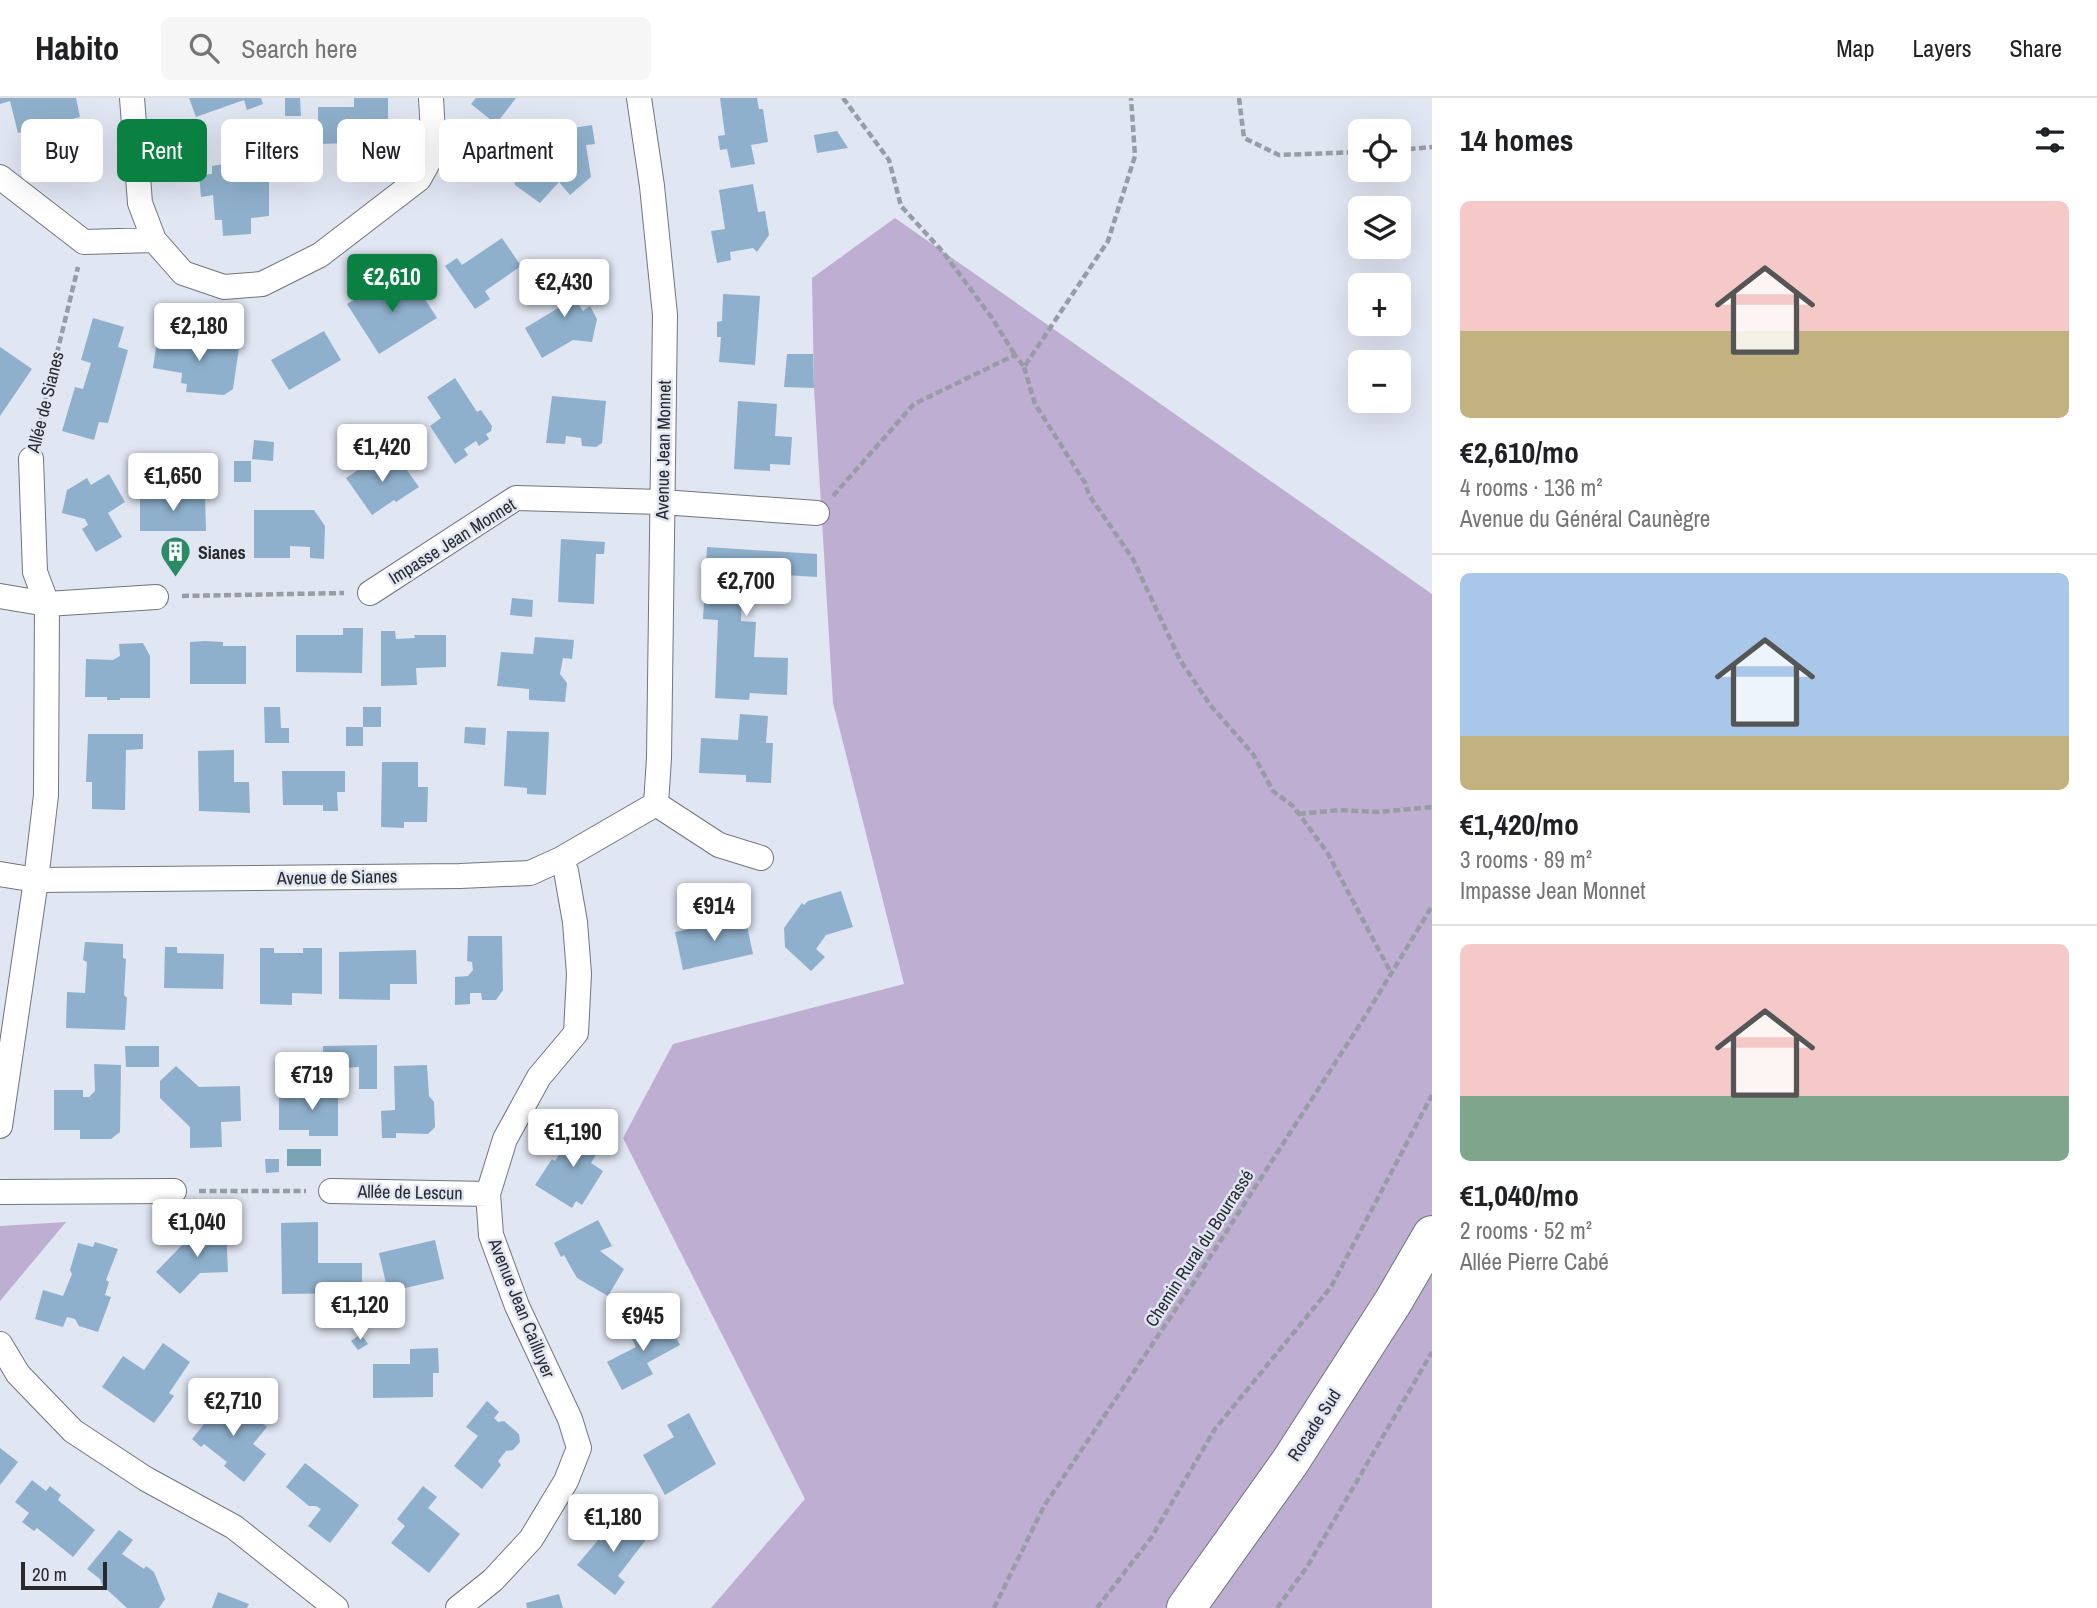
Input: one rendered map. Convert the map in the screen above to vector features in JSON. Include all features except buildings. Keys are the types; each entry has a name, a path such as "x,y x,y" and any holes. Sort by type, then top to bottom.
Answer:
{"main road":[{"name":"Rocade Sud","path":"1186,1608 1290,1462 1432,1235"}],"street":[{"path":"132,98 140,203 154,240 183,273 223,287 262,284 320,255 419,179 434,152 432,98"},
{"name":"Avenue Jean Monnet","path":"639,98 652,186 664,315 656,804"},
{"path":"0,177 84,242 154,240"},
{"name":"Allée de Sianes","path":"0,1126 46,795 47,604 35,572 31,459"},
{"name":"Impasse Jean Monnet","path":"370,593 516,498 662,502 817,513"},
{"path":"0,596 47,604 156,597"},
{"path":"656,804 719,845 761,858"},
{"name":"Avenue de Sianes","path":"0,874 36,880 530,873 561,859 656,804"},
{"name":"Avenue Jean Cailluyer","path":"458,1608 493,1580 531,1539 566,1481 579,1448 570,1419 517,1306 491,1235 488,1194 505,1139 540,1077 576,1033 579,974 575,922 566,871 561,859"},
{"path":"0,1192 174,1191"},
{"name":"Allée de Lescun","path":"331,1191 488,1194"},
{"path":"0,1344 18,1374 73,1432 146,1479 234,1527 336,1608"}],"path":[{"path":"844,98 889,160 901,206 943,251 1024,367 1035,404 1079,473 1089,495 1133,559 1180,660 1211,706 1254,754 1273,791 1293,806 1327,852 1391,974"},
{"path":"1024,367 1108,241 1135,156 1131,98"},
{"path":"1239,98 1244,138 1279,155 1348,152"},
{"path":"1411,149 1432,147"},
{"name":"Allée de Sianes","path":"31,459 84,242"},
{"path":"817,513 914,404 1015,355"},
{"path":"156,597 370,593"},
{"path":"1298,814 1339,810 1378,812 1432,807"},
{"name":"Chemin Rural du Bourrassé","path":"994,1608 1044,1506 1192,1285 1432,906"},
{"path":"1097,1608 1151,1538 1215,1429 1331,1287 1432,1095"},
{"path":"174,1191 331,1191"},
{"path":"1278,1608 1307,1567 1432,1352"}],"shaded area":[{"path":"895,218 1432,594 1432,1608 711,1608 805,1499 623,1138 673,1044 904,984 833,703 814,388 812,278"},
{"path":"66,1222 0,1301 0,1226"}],"water":[{"path":"287,1149 321,1149 321,1166 287,1166"}],"place":[{"name":"Sianes","path":"175,579"}]}
